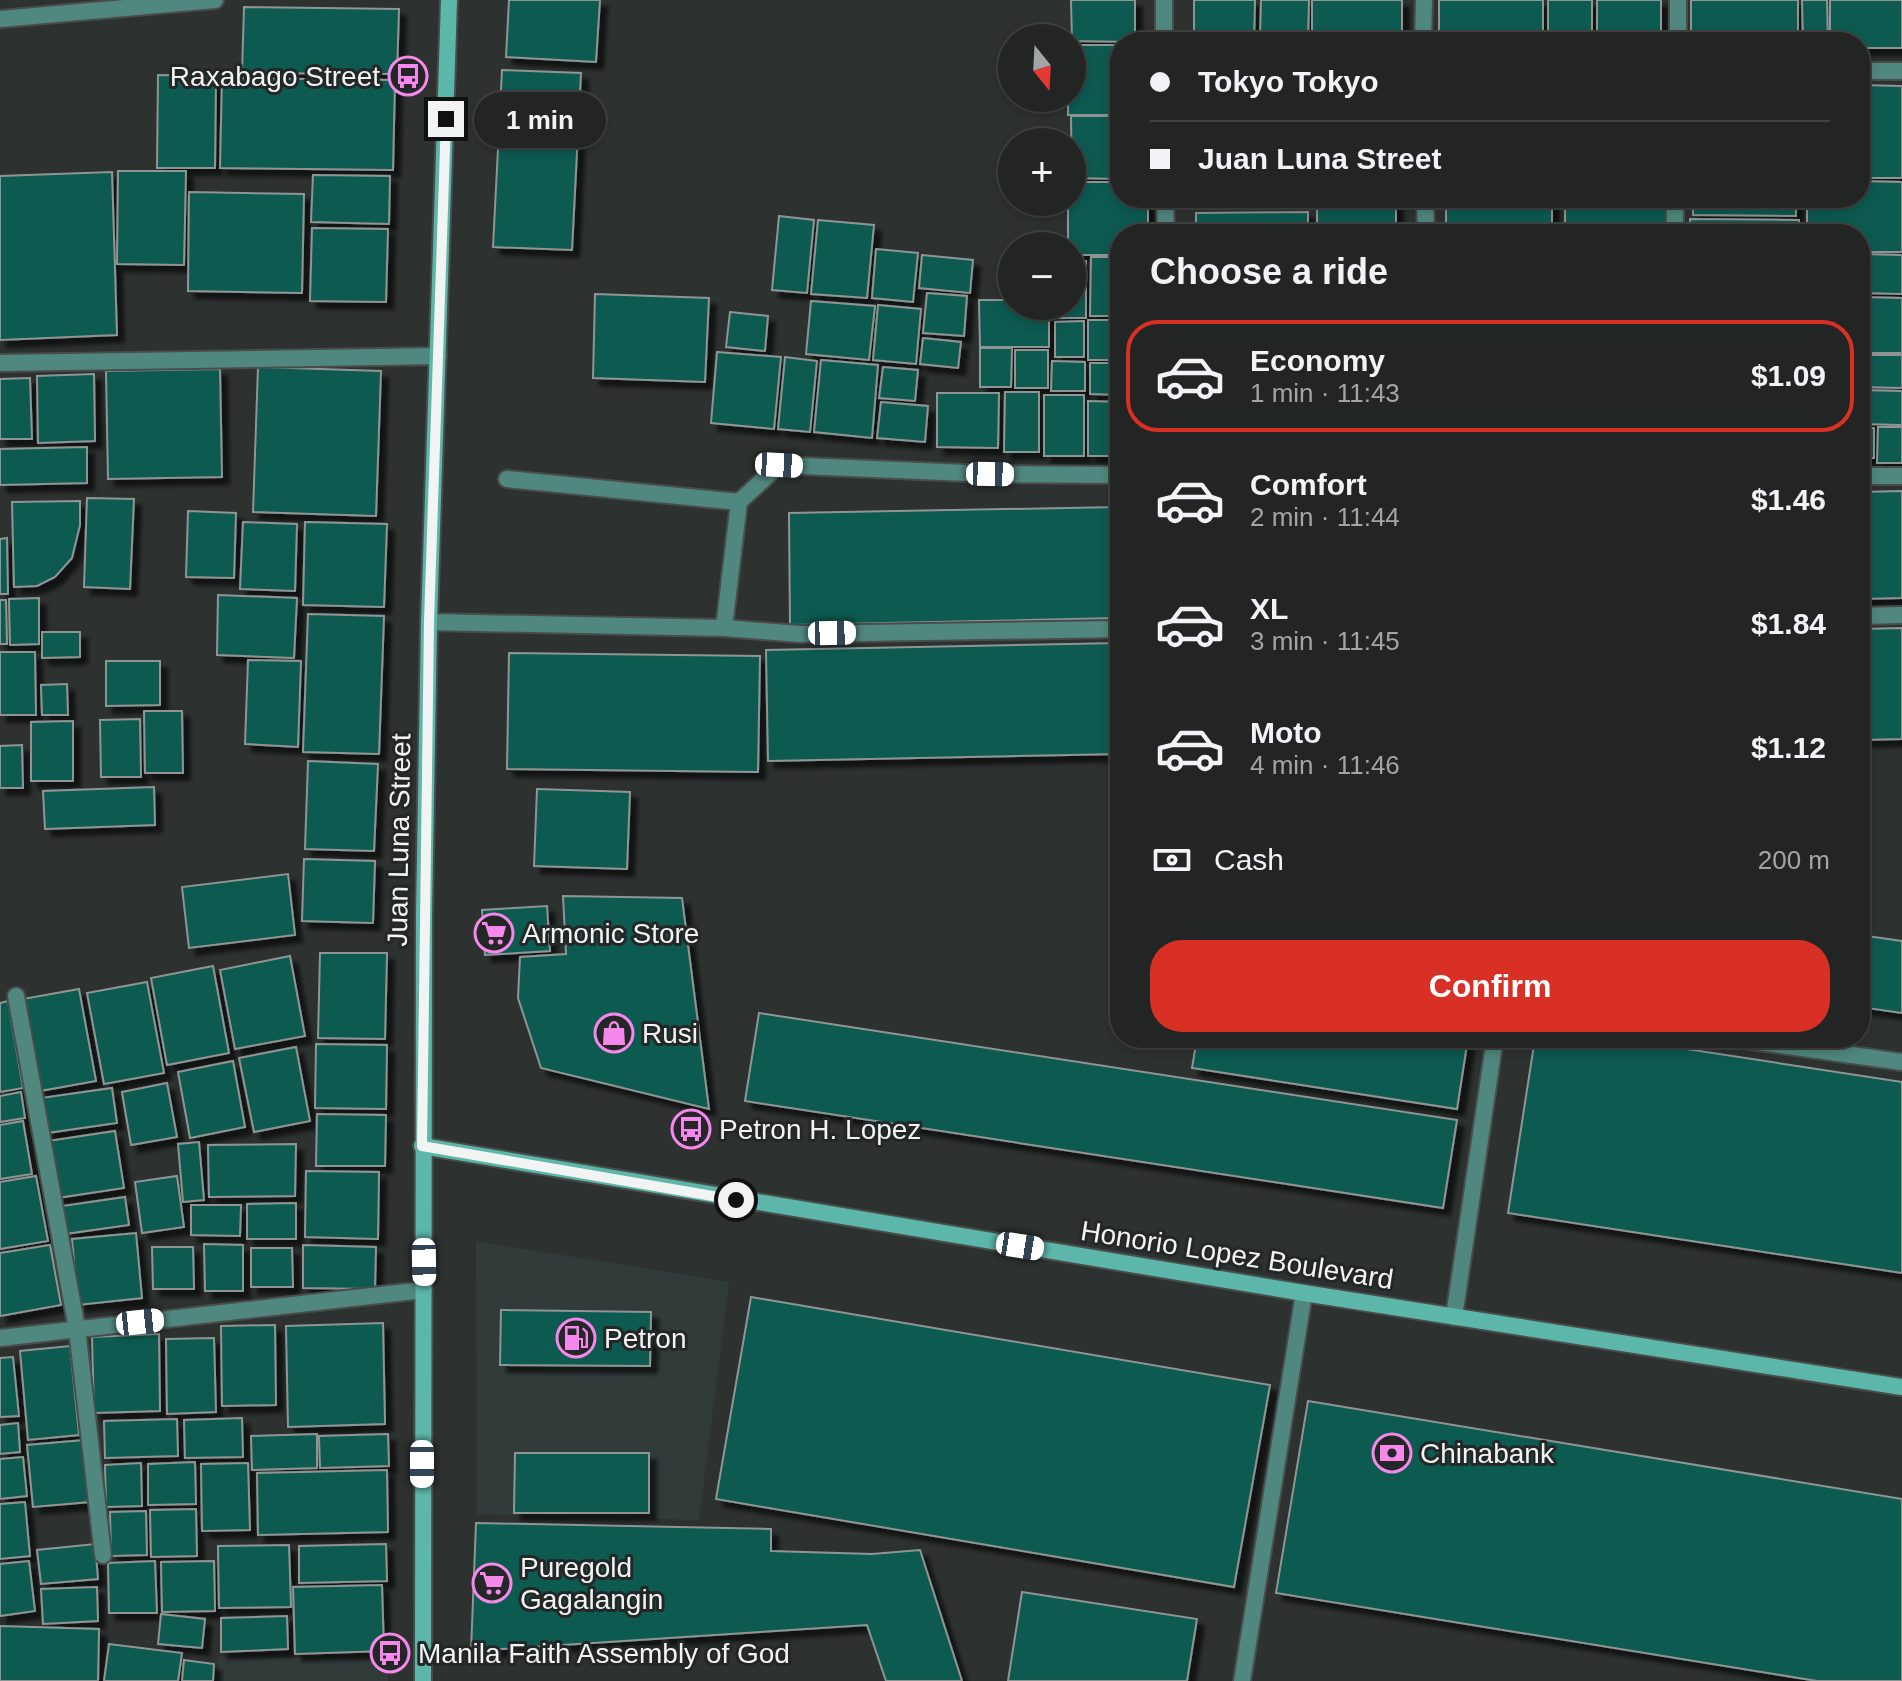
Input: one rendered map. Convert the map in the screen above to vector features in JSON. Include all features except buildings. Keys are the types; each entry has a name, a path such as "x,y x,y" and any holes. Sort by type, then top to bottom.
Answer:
{"main road":[{"name":"Juan Luna Street","path":"423,1681 422,1146 429,622 449,0"},
{"name":"Honorio Lopez Boulevard","path":"422,1146 1304,1293 1902,1387"}],"street":[{"path":"0,19 215,0"},
{"path":"1164,0 1164,32"},
{"path":"1423,32 1424,0"},
{"path":"1678,0 1678,32"},
{"path":"1870,71 1902,71"},
{"path":"0,363 438,356"},
{"path":"724,628 739,502 779,465 990,474 1110,475"},
{"path":"1870,476 1902,476"},
{"path":"507,479 739,502"},
{"path":"1870,616 1902,615"},
{"path":"429,622 724,628 800,634 1110,629"},
{"path":"16,996 77,1329 103,1555"},
{"path":"1454,1317 1494,1048"},
{"path":"1802,1048 1902,1062"},
{"path":"0,1338 424,1290"},
{"path":"1242,1681 1304,1293"}],"shaded area":[{"path":"476,1241 729,1282 699,1520 477,1514"},
{"path":"218,1657 387,1659 388,1681 217,1681"}],"place":[{"name":"Raxabago Street","path":"408,76"},
{"name":"Armonic Store","path":"494,933"},
{"name":"Rusi","path":"614,1033"},
{"name":"Petron H. Lopez","path":"691,1129"},
{"name":"Petron","path":"576,1338"},
{"name":"Chinabank","path":"1392,1453"},
{"name":"Puregold Gagalangin","path":"492,1583"},
{"name":"Manila Faith Assembly of God","path":"390,1653"}],"route":[{"path":"446,119 429,622 422,1146 736,1200"}]}
